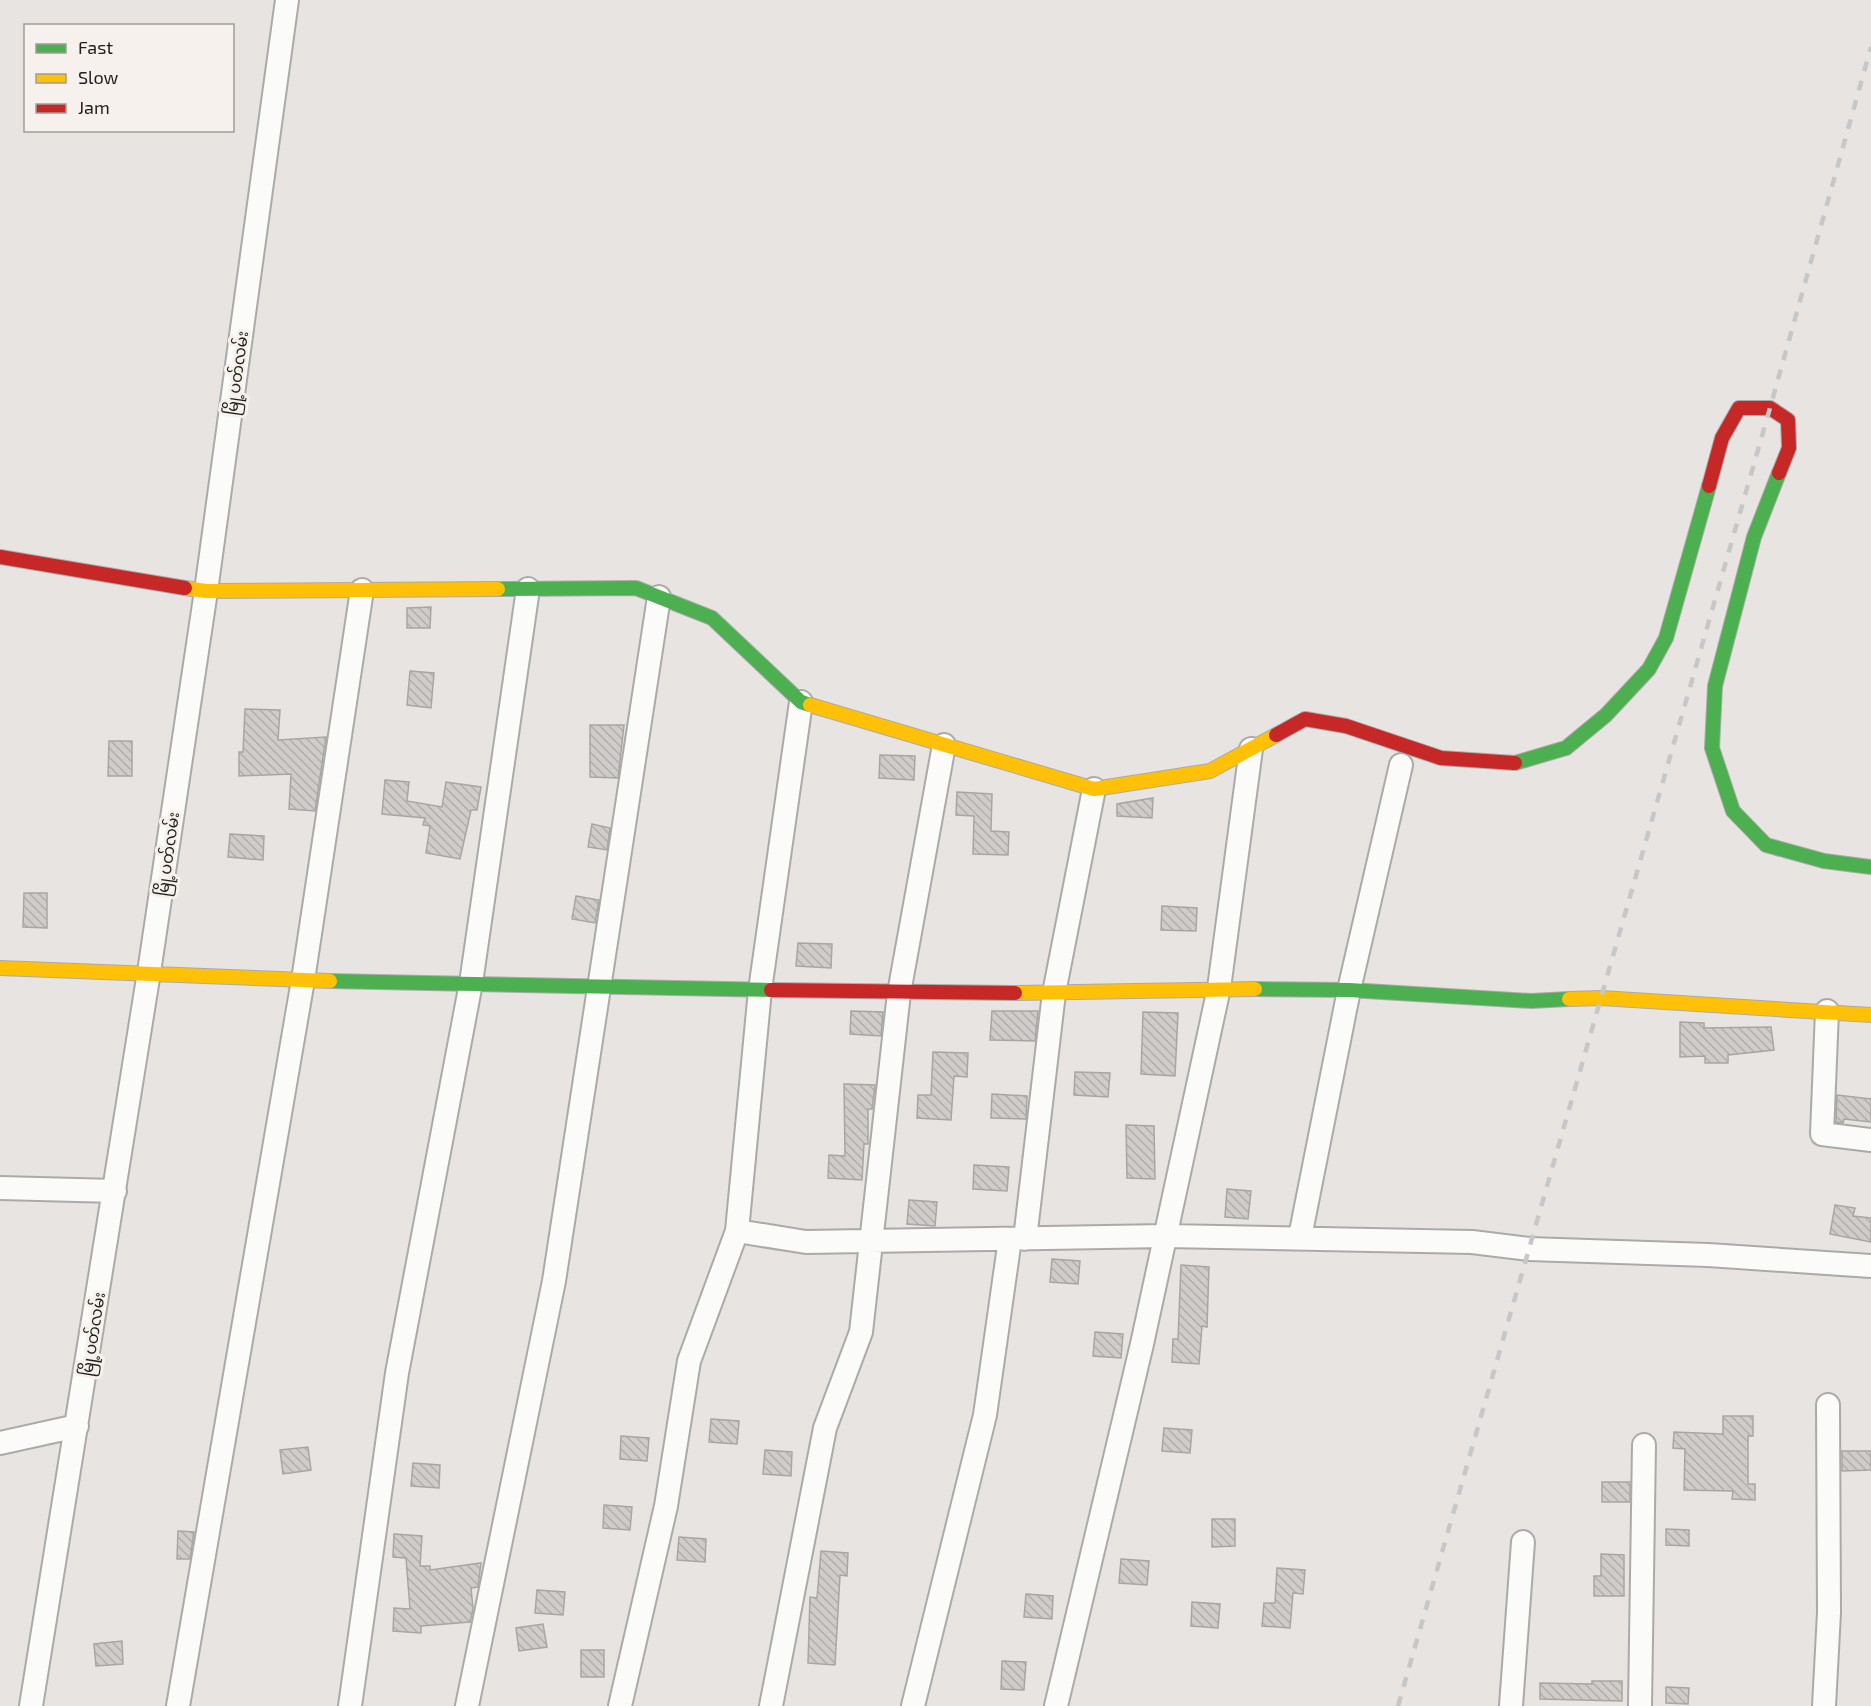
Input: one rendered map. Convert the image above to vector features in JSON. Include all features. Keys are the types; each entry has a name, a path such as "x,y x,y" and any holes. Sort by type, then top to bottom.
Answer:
{"street":[{"name":"မြို့ပတ်လမ်း","path":"31,1706 149,972 206,591 287,0"},
{"path":"0,557 206,591 636,588 712,618 801,702 1094,789 1210,771 1305,719 1346,726 1442,758 1517,763 1566,748 1606,715 1649,669 1666,638 1722,438 1739,408 1770,408 1788,420 1789,448 1754,537 1715,686 1712,748 1733,812 1766,845 1824,861 1871,867"},
{"path":"350,1706 398,1373 471,983 528,589"},
{"path":"178,1706 303,980 362,590"},
{"path":"467,1706 554,1281 659,597"},
{"path":"620,1706 666,1506 689,1360 736,1231 760,990 801,702"},
{"path":"771,1706 825,1428 861,1332 899,993 944,745"},
{"path":"1056,1706 1166,1236 1219,988 1251,749"},
{"path":"1300,1237 1349,990 1401,765"},
{"path":"913,1706 985,1415 1017,1239 1054,993 1094,789"},
{"path":"0,968 149,972 303,980 899,993 1054,993 1219,988 1349,990 1531,1001 1601,998 1871,1015"},
{"path":"1827,1011 1822,1134 1871,1140"},
{"path":"0,1188 115,1191"},
{"path":"736,1231 806,1242 1166,1236 1472,1242 1529,1249 1708,1255 1871,1266"},
{"path":"1824,1706 1829,1613 1828,1405"},
{"path":"0,1443 77,1426"},
{"path":"1640,1706 1644,1445"},
{"path":"1511,1706 1523,1542"}],"building":[{"path":"431,607 430,628 407,628 407,608"},
{"path":"410,671 434,673 431,708 407,705"},
{"path":"245,709 280,710 278,740 326,737 315,811 289,809 291,774 239,776 239,752 243,752"},
{"path":"590,725 624,725 618,778 590,777"},
{"path":"109,741 132,741 132,776 108,776"},
{"path":"880,755 915,756 914,780 879,778"},
{"path":"385,780 409,782 407,801 442,807 446,782 481,787 477,810 471,810 460,859 426,853 430,826 423,825 425,818 382,814"},
{"path":"957,792 992,794 991,831 1009,832 1008,855 973,854 974,816 956,815"},
{"path":"1153,798 1152,818 1117,816 1117,804"},
{"path":"592,824 610,828 607,850 588,847"},
{"path":"230,834 264,836 263,860 228,857"},
{"path":"24,893 47,893 47,928 23,927"},
{"path":"576,896 599,900 595,923 572,919"},
{"path":"1162,906 1197,908 1196,931 1161,930"},
{"path":"798,943 832,944 831,968 796,966"},
{"path":"851,1011 883,1012 881,1036 850,1034"},
{"path":"992,1011 1038,1011 1035,1041 990,1040"},
{"path":"1143,1012 1178,1013 1175,1076 1141,1074"},
{"path":"1680,1022 1704,1023 1704,1028 1771,1027 1774,1050 1728,1055 1728,1063 1705,1063 1705,1056 1680,1057"},
{"path":"933,1052 968,1053 967,1077 954,1076 951,1120 917,1118 918,1095 931,1095"},
{"path":"1075,1072 1110,1073 1108,1097 1074,1095"},
{"path":"844,1084 875,1085 872,1109 868,1109 868,1144 864,1144 862,1180 828,1178 829,1155 845,1156"},
{"path":"992,1094 1027,1096 1026,1119 991,1118"},
{"path":"1837,1095 1871,1099 1871,1122 1844,1119 1843,1123 1836,1122"},
{"path":"1126,1125 1154,1126 1155,1179 1127,1178"},
{"path":"974,1165 1009,1167 1007,1191 973,1189"},
{"path":"1227,1189 1251,1191 1248,1219 1225,1217"},
{"path":"909,1200 937,1202 935,1226 907,1224"},
{"path":"1835,1205 1855,1208 1853,1216 1871,1218 1871,1242 1830,1234"},
{"path":"1052,1259 1080,1261 1078,1284 1050,1282"},
{"path":"1181,1265 1209,1267 1207,1327 1202,1326 1199,1364 1172,1362 1173,1339 1178,1339"},
{"path":"1095,1332 1123,1334 1121,1358 1093,1356"},
{"path":"1723,1416 1753,1416 1753,1436 1748,1436 1748,1484 1755,1484 1755,1500 1732,1499 1733,1491 1684,1490 1685,1449 1673,1448 1674,1432 1723,1434"},
{"path":"711,1419 739,1421 737,1444 709,1442"},
{"path":"1164,1428 1192,1430 1190,1453 1162,1451"},
{"path":"621,1436 649,1438 647,1461 620,1459"},
{"path":"308,1447 311,1470 283,1474 280,1450"},
{"path":"765,1450 792,1452 791,1476 763,1474"},
{"path":"1842,1451 1871,1451 1871,1470 1842,1471"},
{"path":"413,1463 440,1465 439,1488 411,1486"},
{"path":"1602,1482 1630,1482 1630,1502 1602,1502"},
{"path":"604,1505 632,1507 630,1530 603,1528"},
{"path":"1212,1519 1235,1519 1235,1546 1212,1547"},
{"path":"1666,1529 1689,1530 1689,1546 1666,1545"},
{"path":"178,1531 194,1532 190,1559 177,1559"},
{"path":"394,1534 422,1536 420,1566 430,1566 430,1570 481,1563 478,1587 471,1588 473,1609 470,1622 421,1626 421,1633 393,1631 394,1608 410,1609 406,1558 393,1557"},
{"path":"679,1537 706,1539 705,1562 677,1560"},
{"path":"821,1551 848,1553 847,1576 840,1575 835,1665 808,1663 810,1597 817,1598"},
{"path":"1601,1554 1624,1555 1624,1596 1594,1596 1594,1576 1601,1576"},
{"path":"1121,1559 1149,1561 1147,1585 1119,1583"},
{"path":"1277,1568 1305,1570 1303,1594 1293,1593 1290,1628 1262,1626 1264,1603 1275,1603"},
{"path":"537,1590 565,1592 563,1615 535,1613"},
{"path":"1026,1594 1053,1596 1052,1619 1024,1617"},
{"path":"1192,1602 1220,1604 1218,1628 1191,1626"},
{"path":"543,1624 547,1647 519,1651 516,1628"},
{"path":"122,1641 123,1664 96,1666 94,1644"},
{"path":"581,1650 604,1650 604,1677 581,1677"},
{"path":"1002,1661 1026,1662 1024,1690 1001,1689"},
{"path":"1592,1681 1622,1681 1622,1701 1540,1699 1540,1683 1592,1684"},
{"path":"1666,1687 1689,1688 1688,1704 1666,1703"}],"railway":[{"path":"1398,1706 1770,408 1871,47"}],"traffic: fast":[{"path":"1779,473 1754,537 1715,686 1712,748 1733,811 1766,845 1824,861 1871,867"},
{"path":"1515,763 1566,748 1606,715 1649,669 1666,638 1709,486"},
{"path":"498,589 636,588 712,618 801,702 810,705"},
{"path":"330,981 771,990"},
{"path":"1255,989 1349,990 1531,1001 1569,999"}],"traffic: slow":[{"path":"185,588 206,591 498,589"},
{"path":"810,705 1094,789 1210,771 1276,735"},
{"path":"0,968 330,981"},
{"path":"1015,993 1255,989"},
{"path":"1569,999 1601,998 1871,1015"}],"traffic: jam":[{"path":"1709,486 1722,438 1739,408 1770,408 1788,420 1789,448 1779,473"},
{"path":"0,557 185,588"},
{"path":"1276,735 1305,719 1346,726 1441,758 1515,763"},
{"path":"771,990 1015,993"}]}
